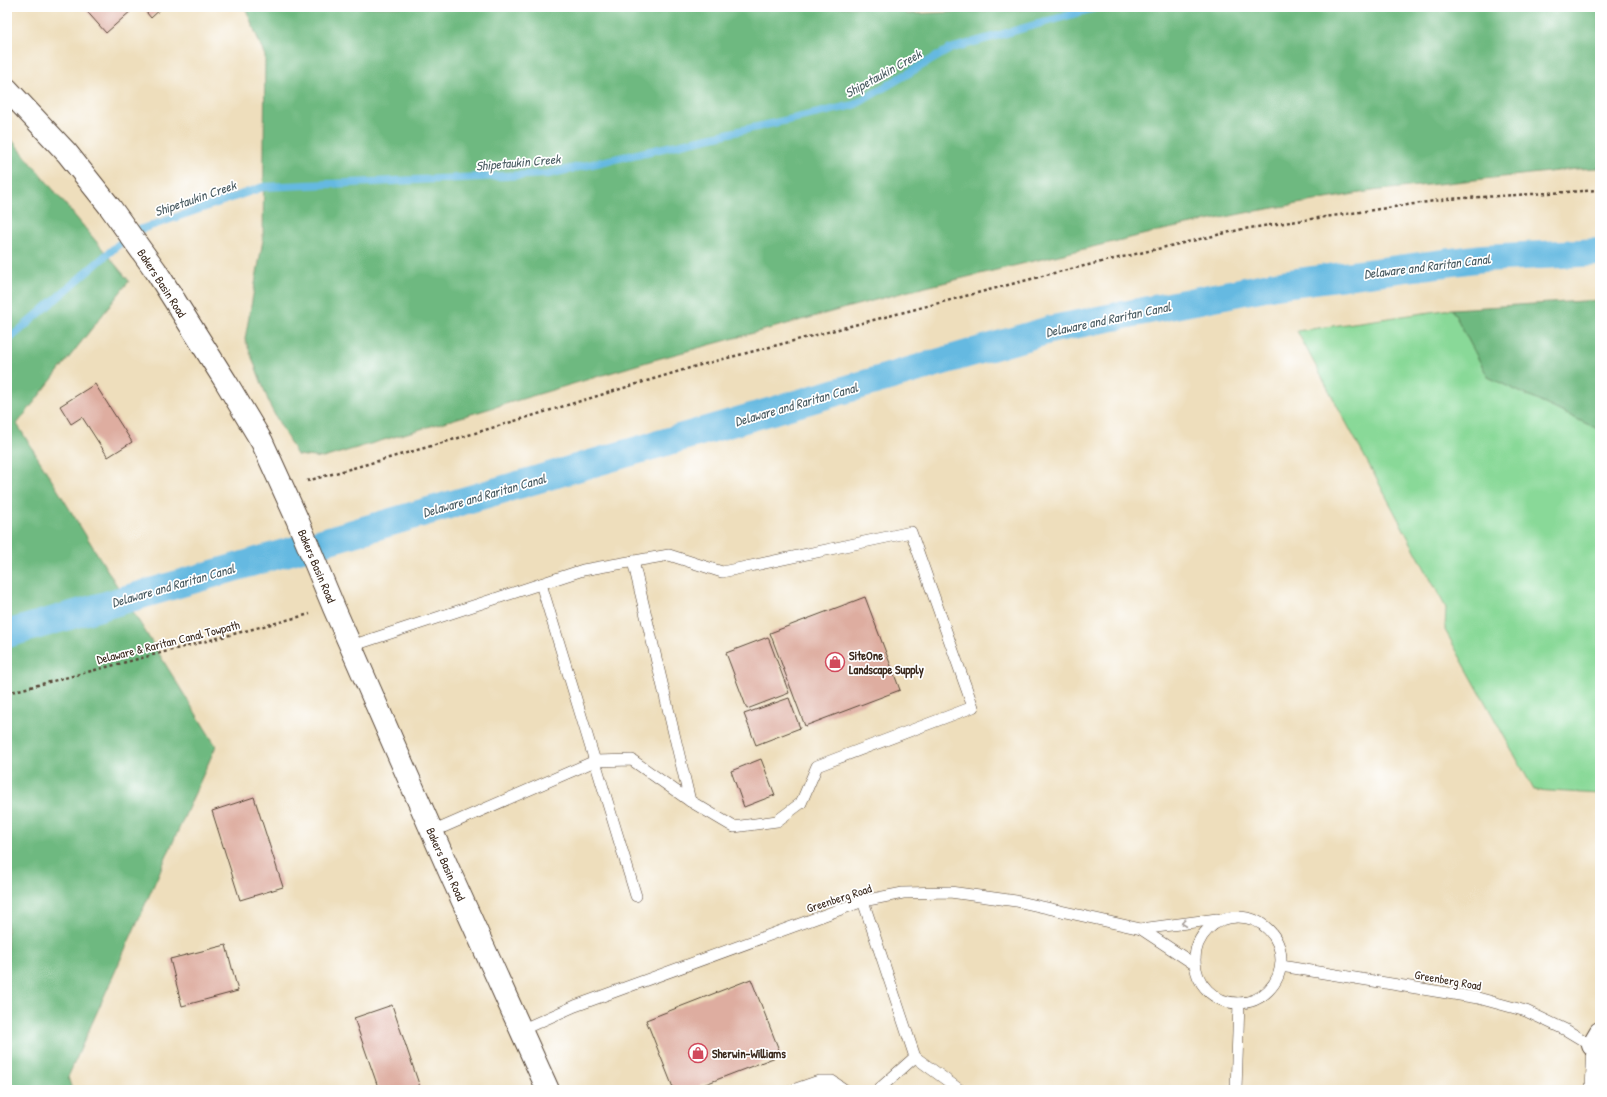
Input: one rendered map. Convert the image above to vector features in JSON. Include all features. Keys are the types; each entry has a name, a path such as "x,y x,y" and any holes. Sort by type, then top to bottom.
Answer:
{"main road":[{"name":"Bakers Basin Road","path":"7,89 67,153 110,207 156,271 262,442 297,519 334,608 432,832 548,1090"}],"lane":[{"path":"351,646 583,570 669,555 722,572 912,532 973,707 817,766 801,803 777,821 734,827 690,801 632,760 595,762 432,832"},
{"path":"633,561 690,801"},
{"path":"540,584 636,896"},
{"name":"Greenberg Road","path":"521,1030 576,1006 863,901 903,894 950,892 1016,901 1141,929 1194,964"},
{"path":"863,901 915,1057 960,1090"},
{"path":"1141,929 1238,915 1252,918 1265,926 1276,937 1281,951 1281,966 1278,978 1271,988 1262,996 1251,1001 1239,1003 1226,1001 1214,996 1205,988 1198,977 1194,964 1194,951 1200,938 1210,926 1223,918"},
{"name":"Greenberg Road","path":"1281,966 1478,998 1526,1010 1566,1030 1598,1043"},
{"path":"1236,1090 1239,1003"},
{"path":"1591,1090 1598,1043"},
{"path":"878,1090 915,1057"},
{"path":"793,1090 819,1080 832,1081 845,1090"}],"path":[{"path":"283,488 442,443 693,367 1054,272 1236,231 1448,199 1600,190"},
{"name":"Delaware & Raritan Canal Towpath","path":"7,693 334,608"}],"green space":[{"path":"245,7 900,7 907,14 1091,7 1600,7 1600,168 1576,169 1372,191 1245,213 1163,230 905,292 650,361 323,458 297,455 271,408 245,339 263,240 265,56"},
{"path":"7,134 129,281 17,424 216,746 68,1077 72,1090 7,1090"},
{"path":"1600,300 1600,430 1488,377 1452,309"},
{"path":"1452,309 1488,377 1600,430 1600,794 1534,790 1445,630 1446,608 1297,331"}],"building":[{"path":"83,7 130,7 132,10 106,33"},
{"path":"142,7 163,7 151,18"},
{"path":"95,384 132,442 108,457 82,417 71,424 60,406"},
{"name":"SiteOne Landscape Supply","path":"865,597 900,690 805,726 770,633"},
{"path":"768,637 789,693 747,709 726,653"},
{"path":"789,698 800,728 756,745 744,714"},
{"path":"761,759 775,795 744,807 731,771"},
{"path":"254,797 283,887 240,900 212,811"},
{"path":"226,945 238,991 182,1006 170,959"},
{"path":"751,979 781,1055 690,1090 674,1090 646,1020"},
{"path":"392,1005 421,1090 379,1090 354,1018"}],"waterway":[{"name":"Shipetaukin Creek","path":"7,341 133,232 263,187 548,174 854,105 950,49 1098,7"},
{"name":"Delaware and Raritan Canal","path":"7,634 1053,329 1275,285 1483,258 1600,252"}],"place":[{"name":"SiteOne Landscape Supply","path":"835,662"},
{"name":"Sherwin-Williams","path":"698,1053"}]}
